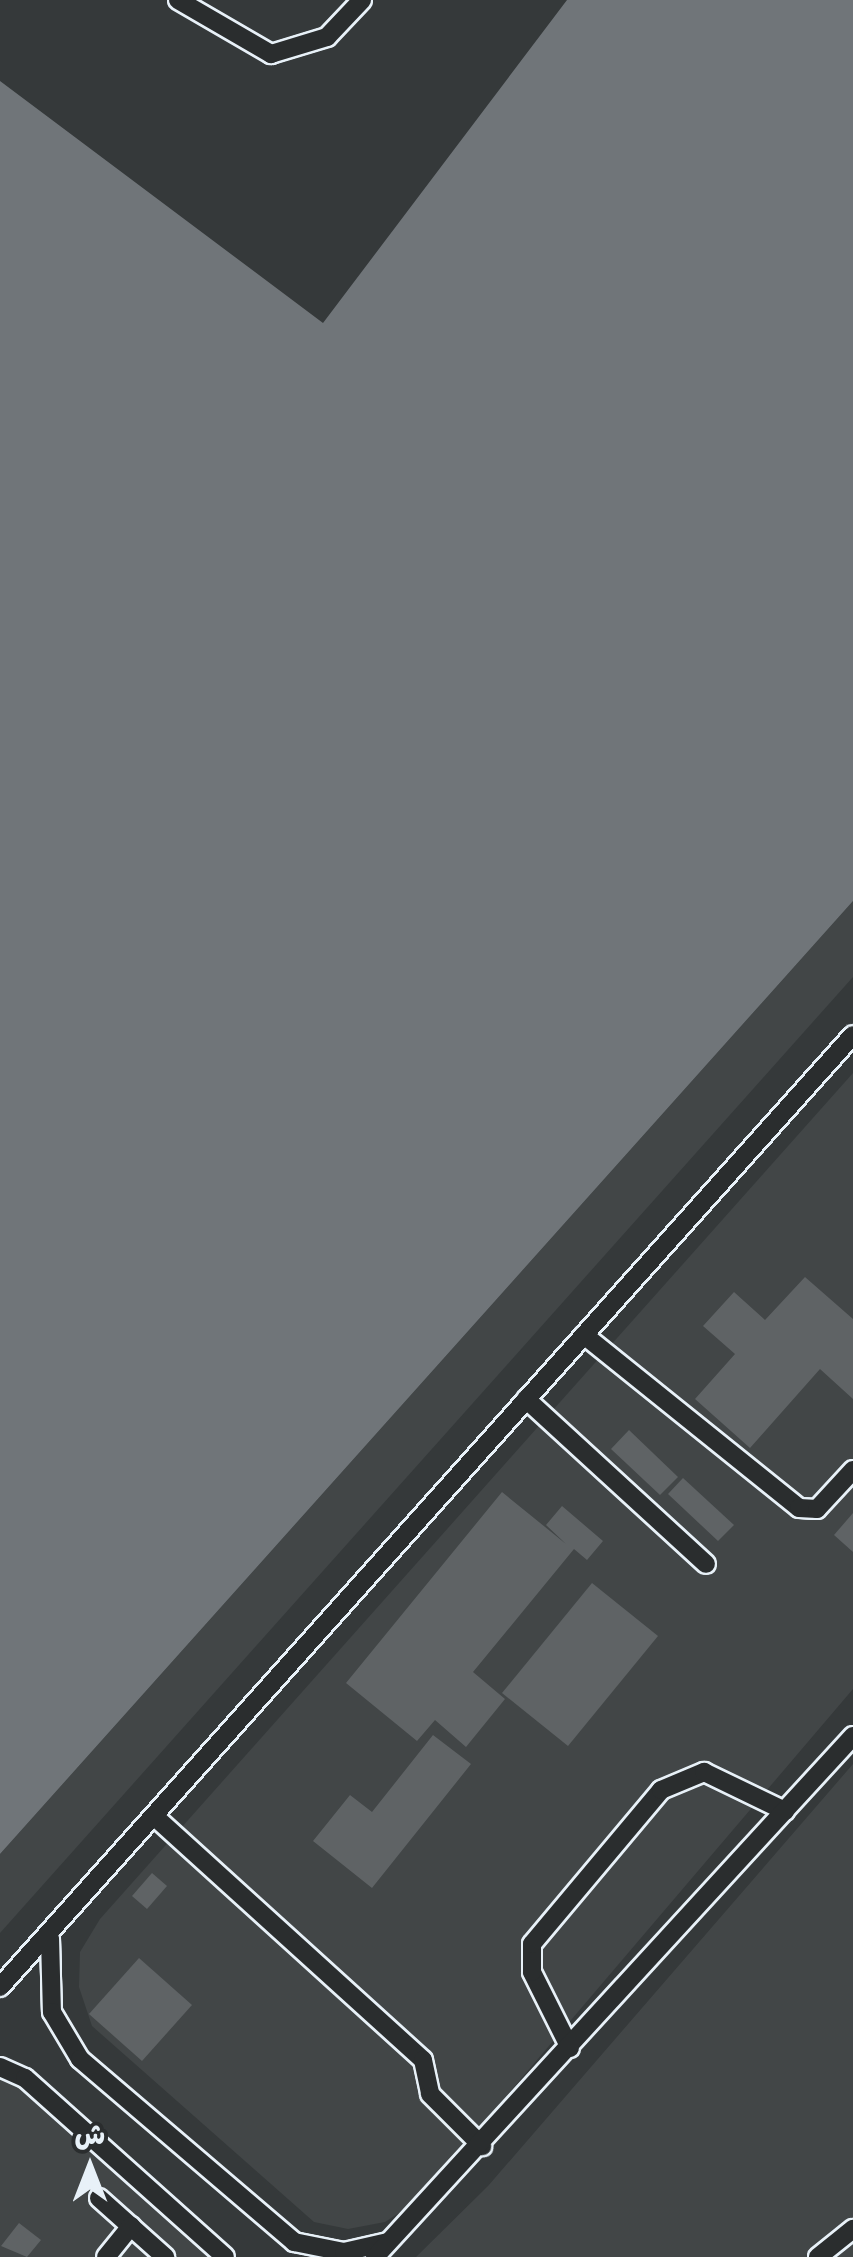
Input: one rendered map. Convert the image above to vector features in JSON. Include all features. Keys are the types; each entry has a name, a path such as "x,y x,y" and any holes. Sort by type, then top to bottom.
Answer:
{"lane":[{"path":"178,0 251,49 290,52 327,37 362,0"},
{"path":"208,0 220,30"},
{"path":"0,1987 853,1035"},
{"path":"584,1336 799,1508 816,1510 853,1470"},
{"path":"526,1399 706,1564"},
{"path":"375,2257 482,2146 853,1736"},
{"path":"570,2048 532,1972 532,1944 661,1790 680,1774 704,1772 785,1811"},
{"path":"154,1816 423,2060 430,2094 482,2146"},
{"path":"51,1933 46,1986 80,2059 294,2242 344,2252 393,2239"},
{"path":"0,2067 25,2078 224,2257"},
{"path":"100,2198 165,2257"},
{"path":"106,2257 131,2226"},
{"path":"818,2257 853,2229"}],"shaded area":[{"path":"567,0 853,0 853,901 0,1854 0,81 323,323"},
{"path":"853,901 853,977 0,1933 0,1854"},
{"path":"853,1073 853,1689 416,2202 385,2222 348,2229 314,2222 92,2026 79,1987 80,1952 100,1919"},
{"path":"853,1764 853,2257 416,2257 488,2186"},
{"path":"0,2070 5,2072 216,2257 0,2257"}],"building":[{"path":"805,1277 853,1319 853,1399 820,1369 750,1448 695,1399 735,1354 703,1326 734,1292 765,1320"},
{"path":"629,1430 678,1477 660,1495 611,1449"},
{"path":"683,1478 734,1525 718,1541 668,1494"},
{"path":"502,1492 566,1544 546,1525 562,1506 603,1541 587,1560 574,1549 473,1672 505,1699 466,1747 435,1720 417,1741 346,1683"},
{"path":"853,1513 853,1552 834,1535"},
{"path":"592,1583 658,1636 568,1746 502,1693"},
{"path":"433,1735 471,1764 372,1888 313,1841 350,1795 372,1812"},
{"path":"152,1873 167,1886 147,1909 132,1896"},
{"path":"139,1958 192,2005 142,2061 89,2014"},
{"path":"19,2223 41,2240 27,2257 1,2246"}]}
